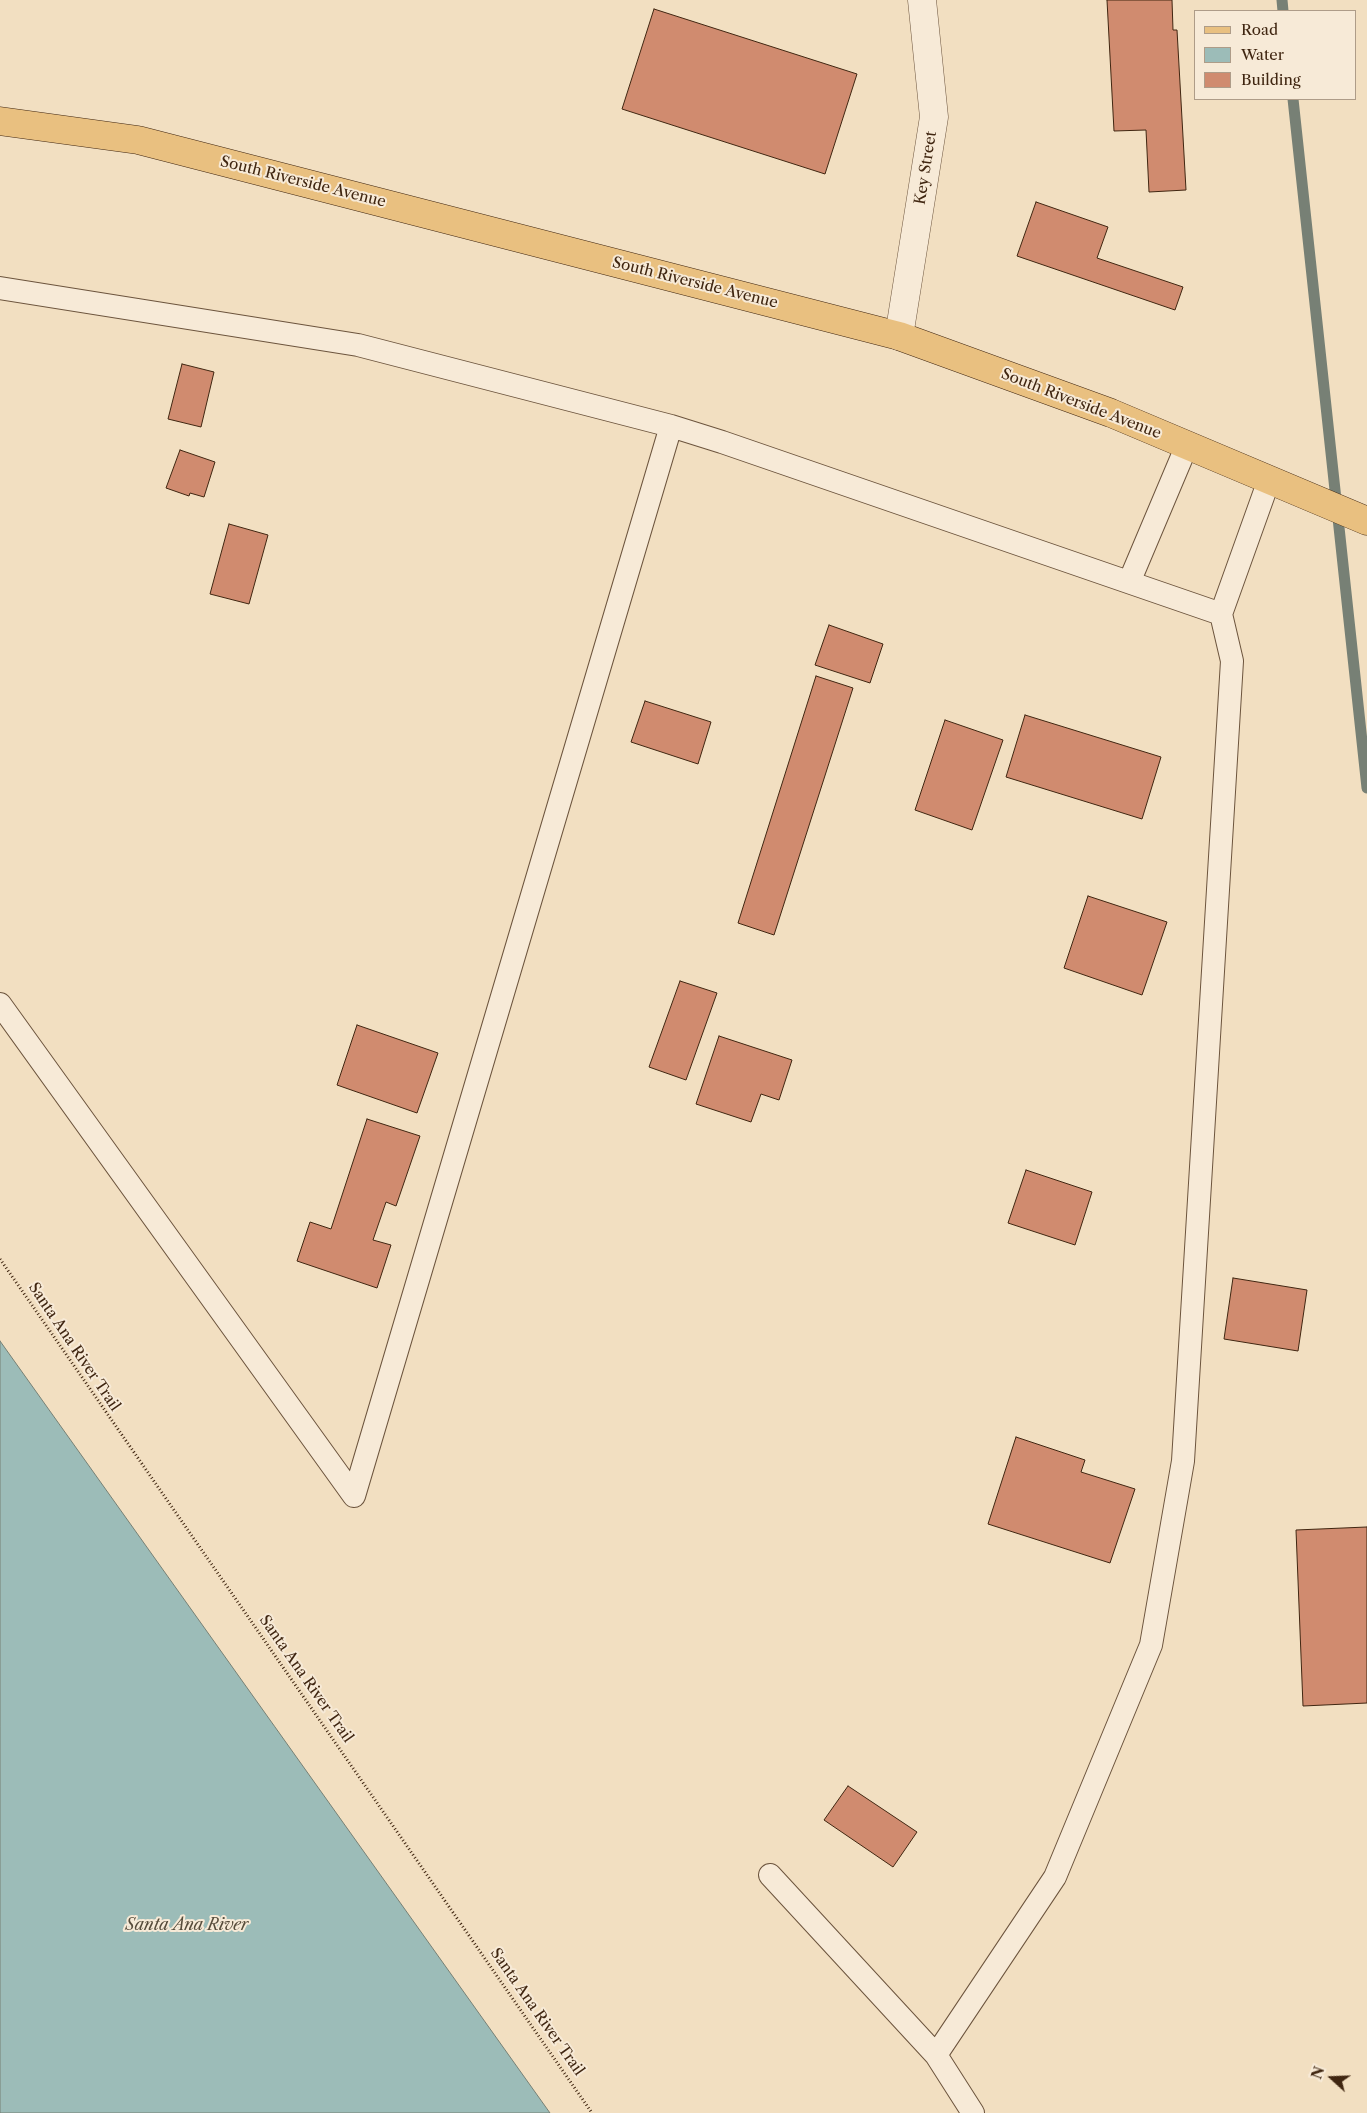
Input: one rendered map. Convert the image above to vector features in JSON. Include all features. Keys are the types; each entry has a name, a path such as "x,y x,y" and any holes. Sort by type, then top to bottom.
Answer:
{"main road":[{"name":"South Riverside Avenue","path":"0,121 138,140 899,336 1111,413 1367,521"}],"street":[{"name":"Key Street","path":"899,336 934,117 922,0"}],"lane":[{"path":"0,288 358,346 671,426 1130,580 1221,614"},
{"path":"0,1004 354,1496 671,426"},
{"path":"1130,580 1187,445"},
{"path":"936,2055 1054,1877 1151,1646 1183,1461 1232,661 1221,614 1270,480"},
{"path":"770,1875 936,2055 973,2113"}],"path":[{"name":"Santa Ana River Trail","path":"0,1259 592,2113"}],"water":[{"name":"Santa Ana River","path":"0,1341 550,2113 0,2113"}],"building":[{"path":"1107,0 1172,0 1173,30 1177,30 1186,190 1149,192 1146,130 1114,131"},
{"path":"654,9 857,74 825,174 622,109"},
{"path":"1036,202 1108,227 1097,258 1183,287 1175,310 1017,256"},
{"path":"182,364 214,372 201,427 168,419"},
{"path":"180,450 215,462 204,497 190,493 189,496 166,488"},
{"path":"229,524 268,535 249,604 210,594"},
{"path":"829,625 883,644 870,683 815,665"},
{"path":"816,676 853,688 774,935 738,923"},
{"path":"645,701 711,722 698,764 631,742"},
{"path":"1025,715 1161,757 1142,819 1006,777"},
{"path":"945,720 1003,740 972,830 915,810"},
{"path":"1088,896 1167,922 1142,995 1064,968"},
{"path":"680,981 717,993 686,1080 649,1067"},
{"path":"357,1025 438,1053 417,1113 337,1085"},
{"path":"719,1036 792,1060 779,1100 761,1094 751,1122 696,1104"},
{"path":"367,1119 420,1136 396,1206 386,1202 373,1240 391,1245 377,1288 297,1261 310,1222 331,1229"},
{"path":"1026,1170 1092,1192 1075,1245 1008,1223"},
{"path":"1233,1278 1307,1290 1298,1351 1224,1339"},
{"path":"1016,1437 1085,1460 1081,1472 1135,1489 1110,1563 988,1524"},
{"path":"1367,1527 1367,1703 1303,1706 1296,1530"},
{"path":"848,1786 917,1832 893,1867 824,1820"}],"waterway":[{"path":"1282,0 1283,10"},
{"path":"1293,100 1367,788"}]}
